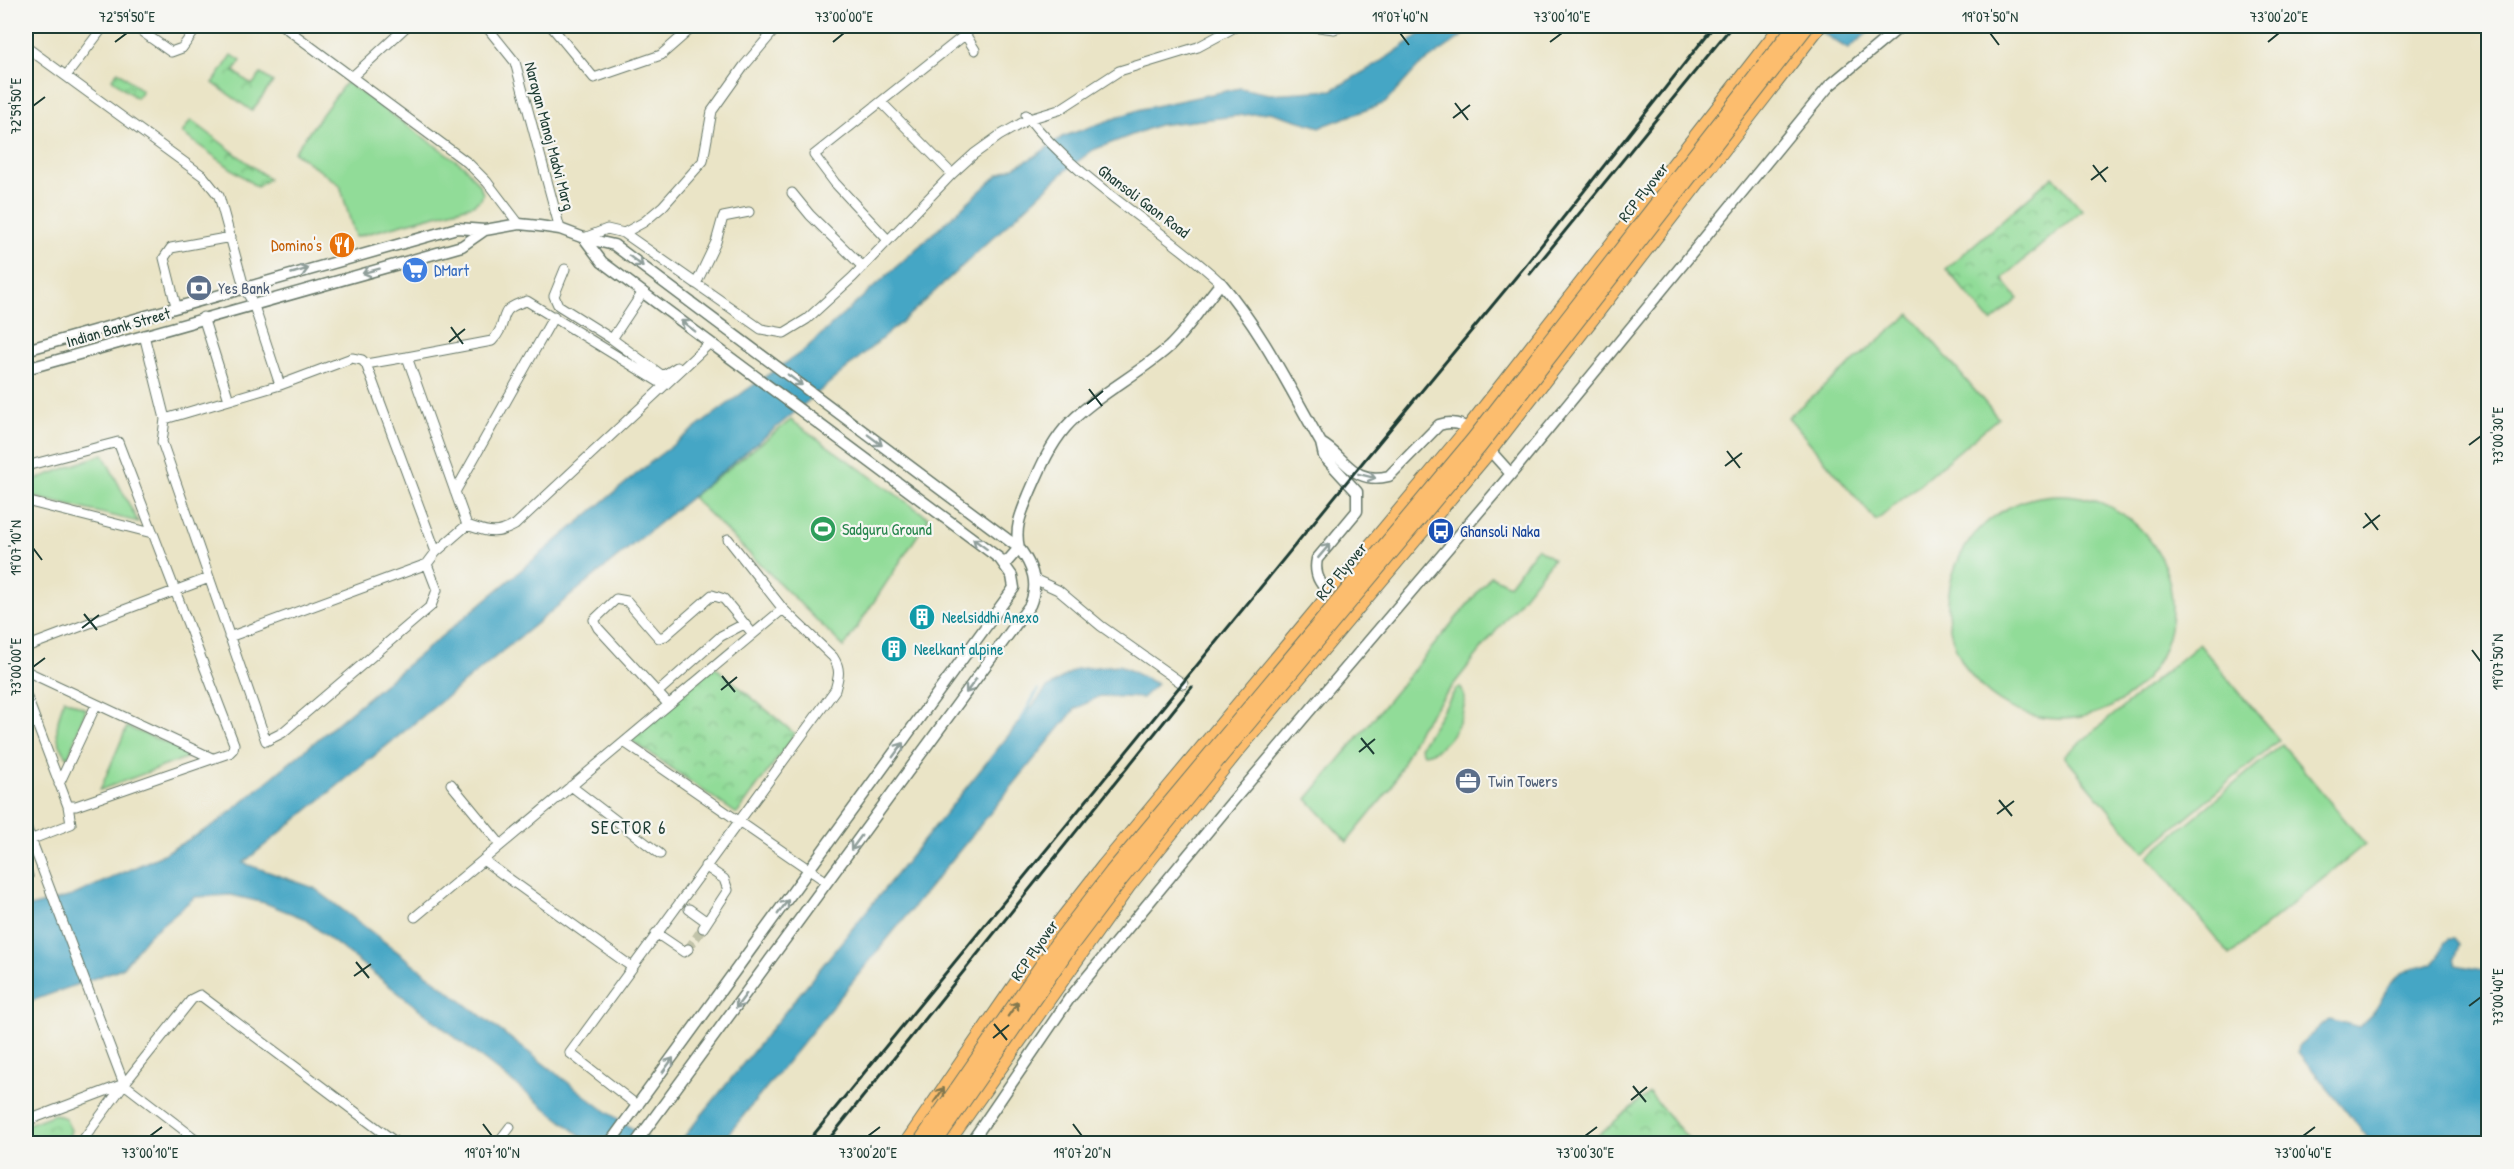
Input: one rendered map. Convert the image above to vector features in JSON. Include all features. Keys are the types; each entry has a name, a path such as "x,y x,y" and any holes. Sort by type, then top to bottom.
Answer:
{"main road":[{"path":"906,1143 1047,939 1104,866 1468,429 1782,26"},
{"name":"RCP Flyover","path":"919,1143 1056,945 1105,882 1473,440 1795,26"},
{"name":"RCP Flyover","path":"933,1143 1066,952 1121,879 1480,446 1807,26"},
{"path":"946,1143 1129,885 1352,613 1490,450 1819,26"}],"street":[{"path":"66,76 104,26"},
{"path":"134,26 171,52 182,48 198,26"},
{"path":"283,26 468,163 487,182 519,224"},
{"path":"353,76 407,26"},
{"name":"Narayan Manoj Madvi Marg","path":"486,26 515,62 560,229"},
{"path":"551,26 594,78 661,55 694,26"},
{"path":"624,233 644,222 663,206 703,161 712,111 744,66 778,26"},
{"path":"584,238 607,229 624,233 761,329 784,333 807,319 863,267 974,154 1027,117 1059,110 1119,71 1198,47 1238,26"},
{"path":"1311,26 1334,29 1342,26"},
{"path":"970,1143 1069,999 1238,795 1511,474 1829,86 1902,26"},
{"path":"888,240 834,183 814,155 881,102 963,30 975,50"},
{"path":"26,47 203,176 219,196 244,287 253,303 280,385"},
{"path":"881,102 952,174"},
{"name":"Ghansoli Gaon Road","path":"1027,117 1107,195 1193,256 1221,283"},
{"path":"792,193 810,215 863,267"},
{"path":"696,284 716,242 723,217 749,212"},
{"path":"484,230 519,224 560,229 584,238 614,245 1019,548 1032,568 1034,579 1035,592 1030,605 635,1143"},
{"name":"Indian Bank Street","path":"26,350 457,228 484,230"},
{"name":"Indian Bank Street","path":"26,369 203,317 462,246 484,230"},
{"path":"176,306 164,258 168,251 171,248 231,237"},
{"path":"584,238 602,262 991,552 1005,564 1013,582 1011,594 609,1143"},
{"path":"565,269 554,296 558,305 612,339 660,374 672,371 685,360"},
{"path":"1005,564 1019,548 1016,528 1025,503 1049,449 1065,428 1081,413 1150,364 1172,344 1221,283 1257,331 1321,443 1324,456 1357,492 1358,511 1317,559 1315,569 1318,579 1330,594 1352,613"},
{"path":"612,339 643,292"},
{"path":"366,364 492,341 504,325 503,314 508,307 527,301 664,385"},
{"path":"455,492 554,316"},
{"path":"203,317 229,400"},
{"path":"144,335 165,419 162,442 266,741 282,733 431,606 436,590 427,564"},
{"path":"729,357 742,341"},
{"path":"467,525 501,533 515,525 710,343"},
{"path":"407,357 467,525"},
{"path":"165,419 280,385 352,358 362,360 366,364 436,552"},
{"path":"1321,443 1332,449 1345,465 1358,474 1377,478 1389,476 1439,425 1449,422 1468,429 1511,474"},
{"path":"26,466 118,442 234,744 229,753 76,806 68,806"},
{"path":"26,501 152,533"},
{"path":"229,637 427,564 436,552 467,525"},
{"path":"636,1109 570,1053 835,690 839,675 839,666 833,657 783,609 728,539"},
{"path":"26,647 208,578"},
{"path":"1034,579 1059,590 1101,626 1183,684"},
{"path":"668,704 598,628 594,620 616,599 627,601 659,638 665,636 712,595 724,599 753,634"},
{"path":"415,917 783,609"},
{"path":"657,693 721,636 744,624"},
{"path":"26,671 212,758"},
{"path":"26,695 68,806 71,824 30,840"},
{"path":"59,784 96,705"},
{"path":"624,742 827,882"},
{"path":"451,784 501,845"},
{"path":"571,786 660,854"},
{"path":"26,826 124,1084 202,1143"},
{"path":"483,860 632,967"},
{"path":"689,909 705,925 729,890 724,879 705,866"},
{"path":"26,868 28,876 26,877"},
{"path":"656,933 684,952 688,949"},
{"path":"80,1143 192,999 200,995 398,1143"},
{"path":"26,1121 124,1084"},
{"path":"497,1143 510,1127"}],"green space":[{"path":"232,55 241,61 234,71 252,85 261,74 273,82 252,111 213,83"},
{"path":"118,71 142,91 136,98 112,79"},
{"path":"346,82 464,166 480,186 483,194 481,199 473,205 355,237 340,185 294,152"},
{"path":"191,120 269,179 257,187 182,133"},
{"path":"2053,176 2082,210 2002,279 2018,299 1991,322 1946,269"},
{"path":"1910,314 1998,418 1876,521 1788,417"},
{"name":"Sadguru Ground","path":"791,420 929,518 844,647 692,497"},
{"path":"103,454 138,522 26,495 26,483"},
{"path":"2049,495 2071,495 2103,503 2113,508 2131,520 2147,536 2164,564 2170,585 2172,607 2170,629 2164,650 2147,678 2131,694 2103,711 2071,719 2049,719 2017,711 2007,706 1989,694 1973,678 1956,650 1948,618 1948,596 1956,564 1961,554 1973,536 1989,520 2017,503"},
{"path":"1537,548 1553,559 1420,727 1391,788 1347,842 1307,799 1491,576 1509,585"},
{"path":"2199,644 2279,740 2144,852 2064,756"},
{"path":"714,666 795,734 737,814 628,738"},
{"path":"1460,687 1464,696 1464,706 1456,728 1441,746 1432,752 1423,754 1420,747 1456,689"},
{"path":"64,699 86,709 68,758 57,736"},
{"path":"127,727 186,751 186,758 100,790"},
{"path":"2282,744 2365,844 2230,955 2148,856"},
{"path":"1649,1093 1692,1143 1604,1143 1597,1136"},
{"path":"55,1114 65,1118 71,1130 67,1143 26,1144 26,1125"}],"water":[{"path":"1432,26 1487,26 1474,28 1418,67 1385,103 1320,127 1270,112 1158,125 1093,150 1065,171 905,319 789,417 243,863 314,888 600,1107 654,1143 590,1143 303,918 265,903 231,895 195,897 148,936 122,968 26,1003 26,908 72,896 160,856 216,824 657,457 803,351 998,175 1034,157 1062,137 1141,109 1240,88 1269,94 1332,90 1379,63"},
{"path":"1811,26 1876,26 1848,49"},
{"path":"1119,665 1157,684 1142,698 1100,696 1075,709 721,1143 679,1143 1046,689 1076,669"},
{"path":"2448,939 2454,939 2459,945 2454,959 2456,965 2488,971 2488,1143 2372,1143 2298,1052 2299,1045 2330,1019 2359,1027 2378,1006 2388,987 2399,975 2433,963 2441,953 2443,943"}],"waterway":[{"path":"1021,720 1038,690"}],"tunnel":[{"path":"688,949 703,928"}],"railway":[{"path":"806,1144 1525,266 1714,26"},
{"path":"1530,274 1732,26"},
{"path":"825,1144 1192,687"}],"place":[{"name":"Domino's","path":"342,245"},
{"name":"DMart","path":"415,270"},
{"name":"Yes Bank","path":"199,288"},
{"name":"Sadguru Ground","path":"823,529"},
{"name":"Ghansoli Naka","path":"1441,531"},
{"name":"Neelsiddhi Anexo","path":"922,617"},
{"name":"Neelkant alpine","path":"894,649"},
{"name":"Twin Towers","path":"1468,781"}],"district":[{"name":"SECTOR 6","path":"629,827"}]}
